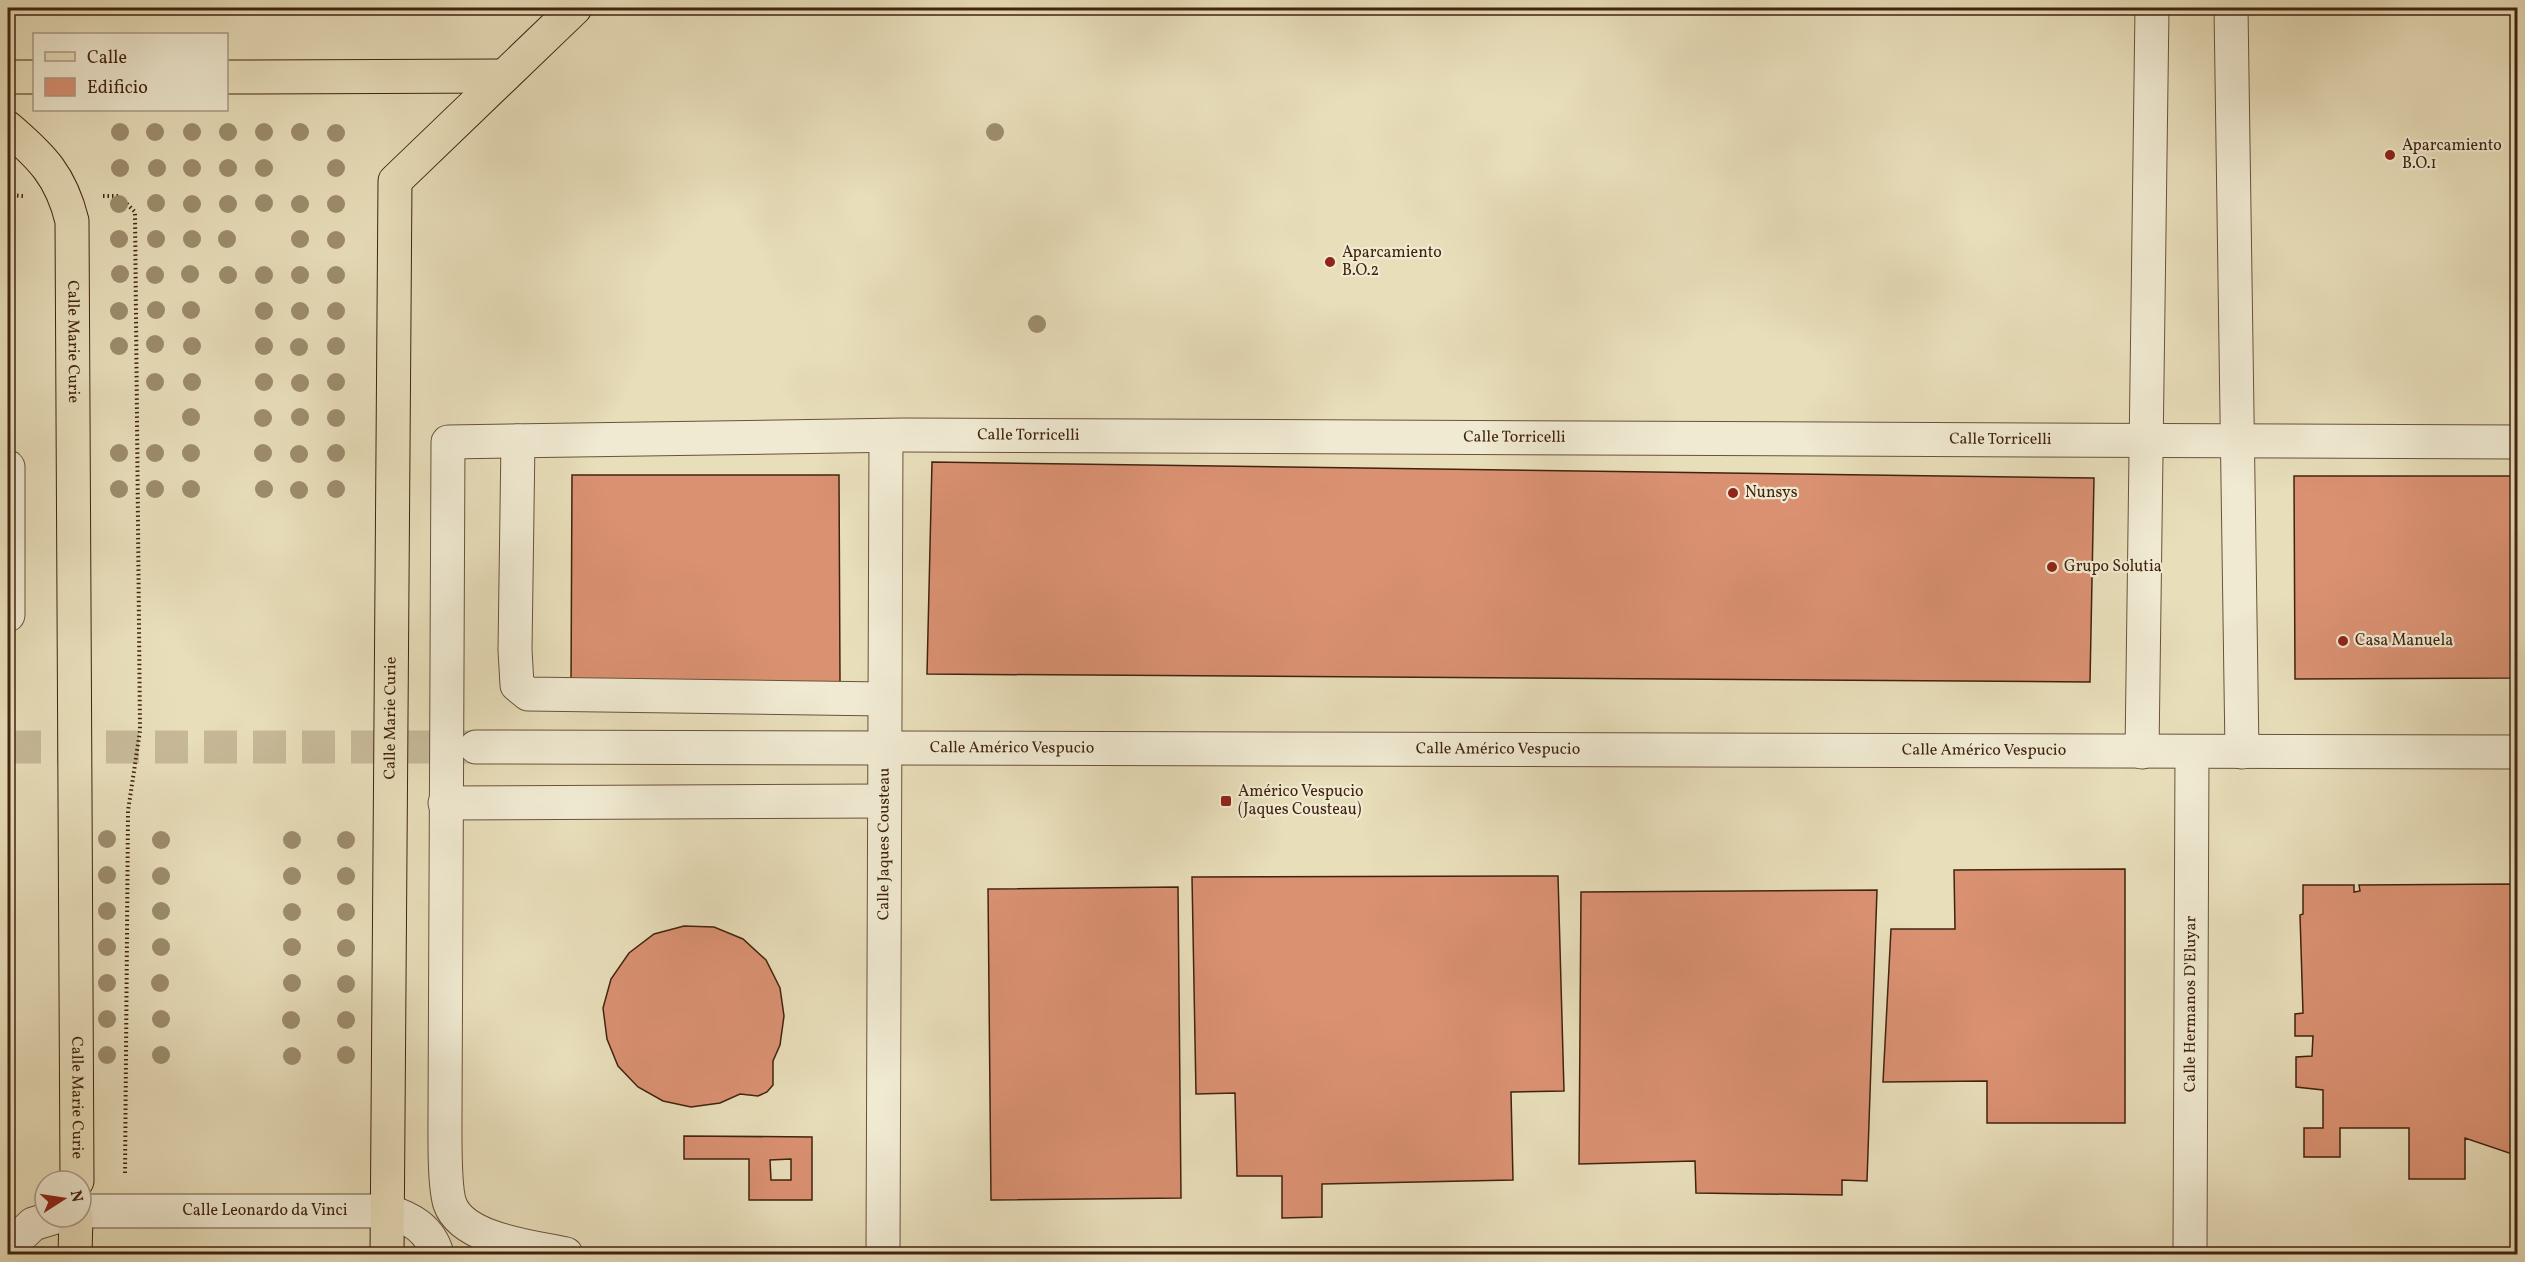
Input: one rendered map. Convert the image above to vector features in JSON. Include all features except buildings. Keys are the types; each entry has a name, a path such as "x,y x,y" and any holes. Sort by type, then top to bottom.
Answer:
{"main road":[{"path":"228,76 504,76 574,8"},
{"name":"Calle Marie Curie","path":"387,1254 395,182 504,76"},
{"path":"8,77 33,77"},
{"name":"Calle Marie Curie","path":"8,128 42,158 66,196 72,221 76,1169"},
{"path":"75,1254 76,1229"}],"street":[{"path":"2142,752 2152,8"},
{"path":"2231,8 2242,752"},
{"name":"Calle Torricelli","path":"445,804 448,442 886,435 2517,442"},
{"name":"Calle Jaques Cousteau","path":"883,1254 882,801 886,435"},
{"path":"515,441 515,650 517,686 528,694 883,699"},
{"path":"8,467 8,615"},
{"name":"Calle Américo Vespucio","path":"476,747 2517,752"},
{"name":"Calle Hermanos D'Eluyar","path":"2190,1254 2192,752"},
{"path":"566,1254 483,1234 462,1221 450,1204 445,1115 445,804 882,801"},
{"name":"Calle Leonardo da Vinci","path":"93,1210 387,1211 409,1217 443,1252"},
{"path":"8,1248 33,1224"}],"path":[{"path":"97,195 119,196 135,212 140,731 128,811 126,1211"}],"tunnel":[{"path":"8,747 474,747"}],"place":[{"name":"Aparcamiento B.O.1","path":"2390,155"},
{"name":"Aparcamiento B.O.2","path":"1330,262"},
{"name":"Nunsys","path":"1733,493"},
{"name":"Grupo Solutia","path":"2052,567"},
{"name":"Casa Manuela","path":"2343,641"},
{"name":"Américo Vespucio (Jaques Cousteau)","path":"1226,801"}]}
